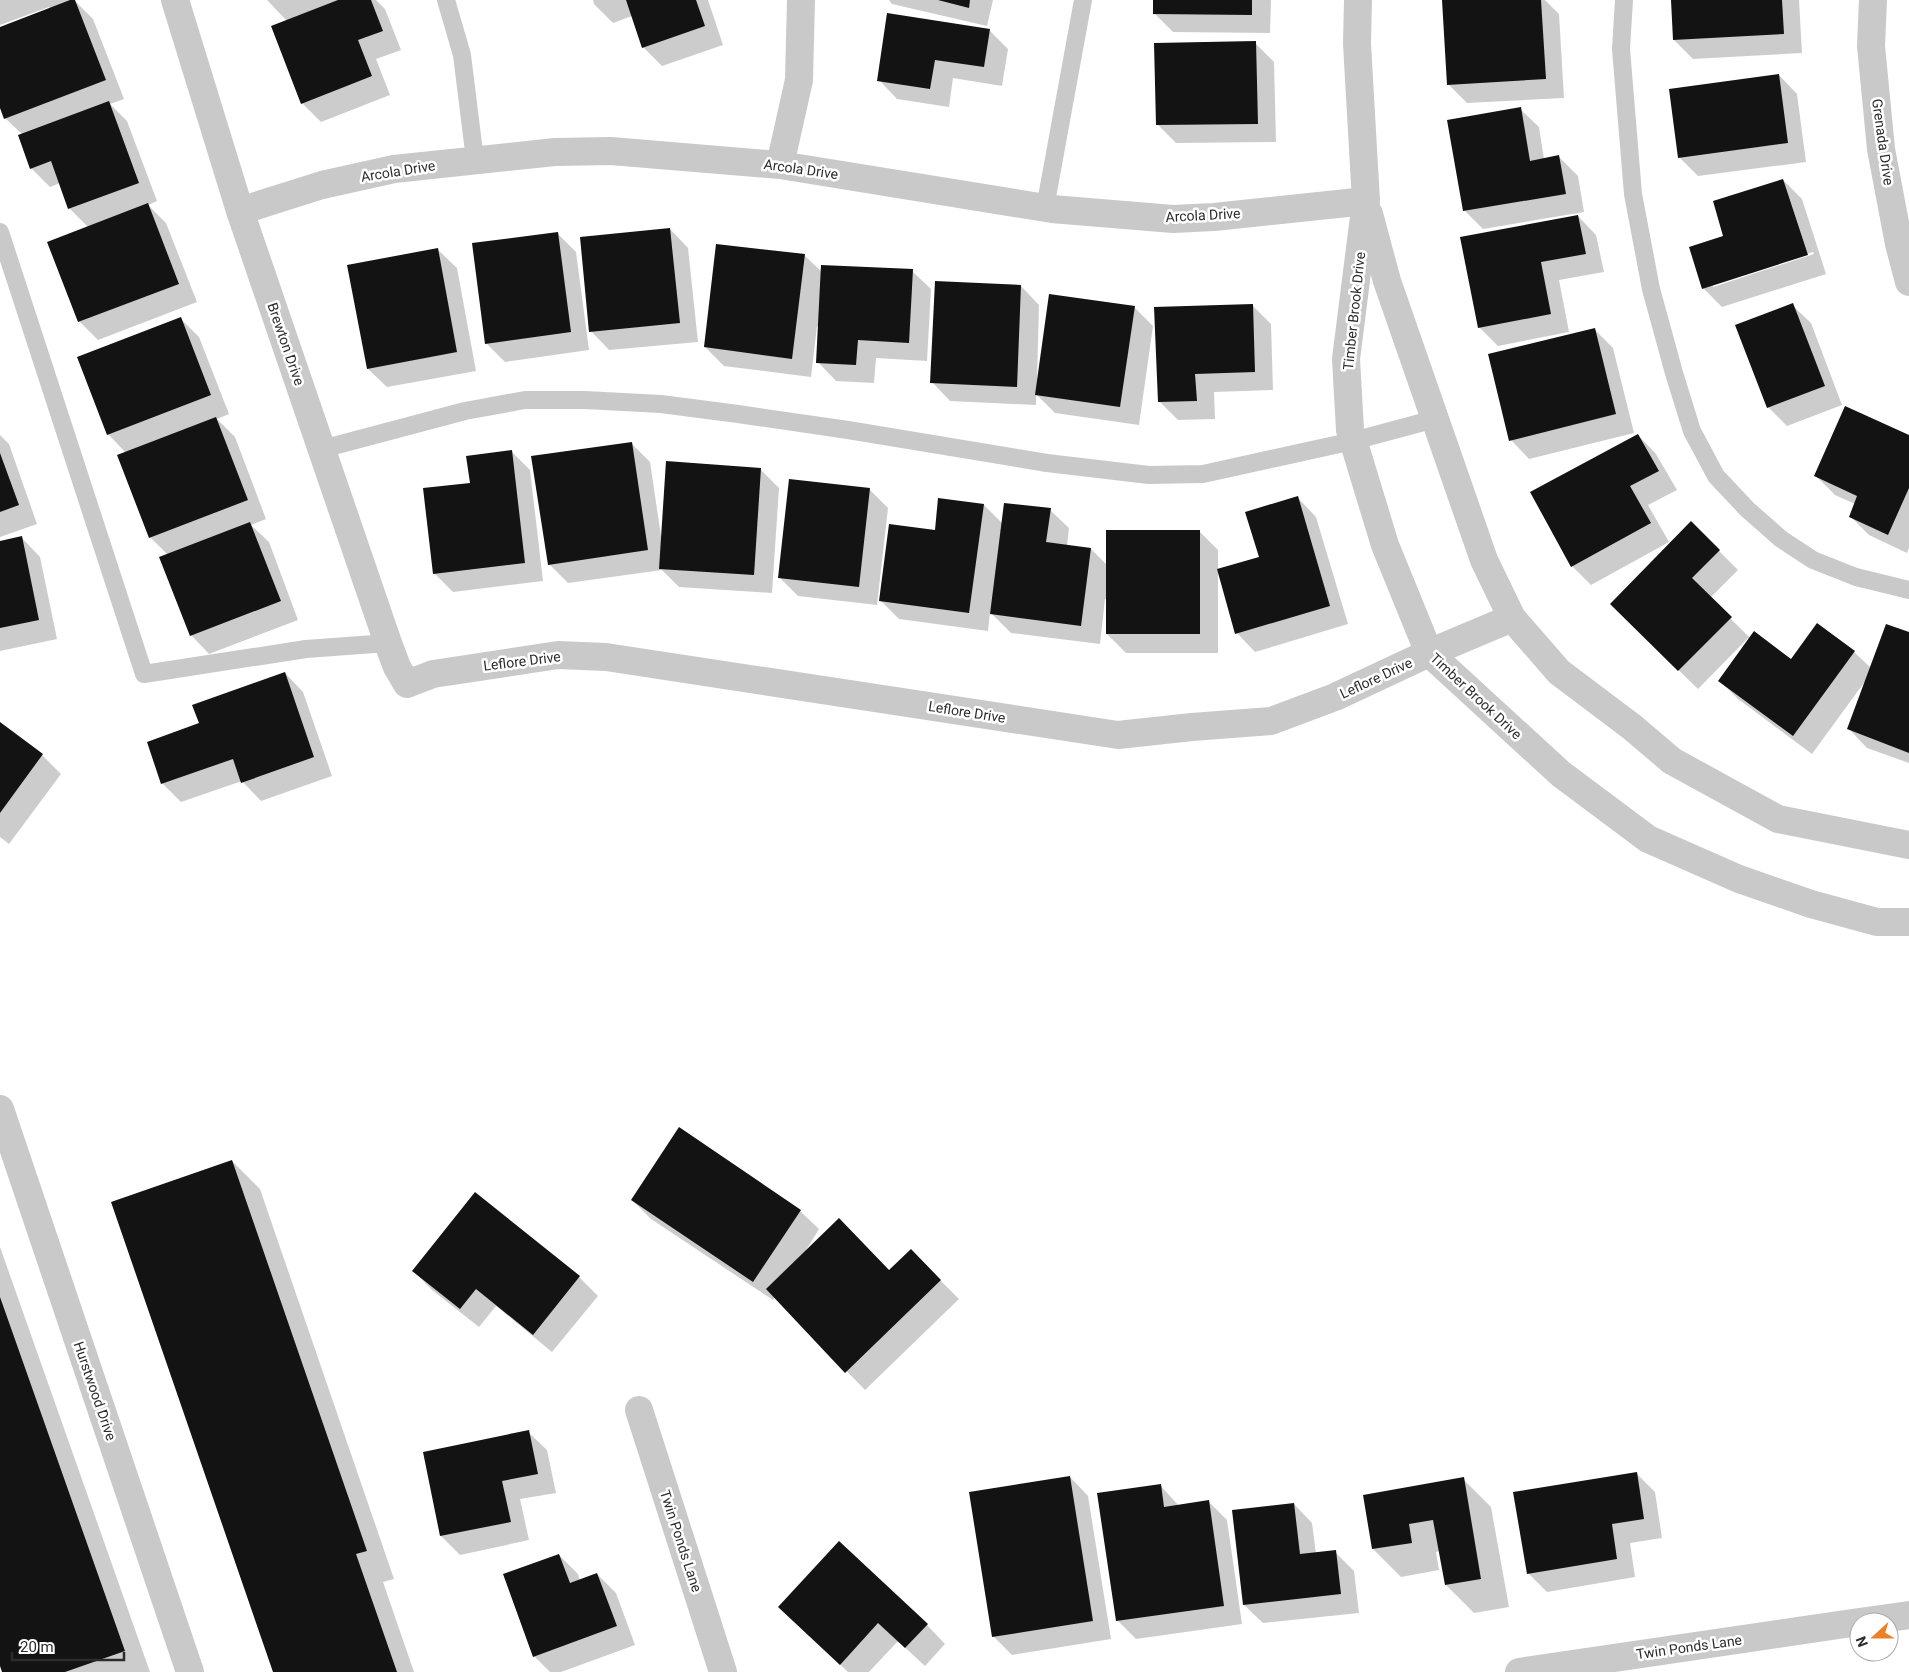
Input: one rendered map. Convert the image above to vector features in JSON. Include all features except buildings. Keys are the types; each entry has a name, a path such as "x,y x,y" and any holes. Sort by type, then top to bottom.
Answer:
{"street":[{"name":"Brewton Drive","path":"175,0 240,211 388,643 406,684"},
{"path":"780,165 799,80 801,0"},
{"name":"Timber Brook Drive","path":"1358,0 1357,44 1366,201 1346,359 1350,430 1385,545 1429,653 1560,774 1648,840 1739,879 1811,904 1877,922 1909,922"},
{"name":"Grenada Drive","path":"1873,0 1871,46 1881,148 1899,244 1909,282"},
{"name":"Arcola Drive","path":"240,211 322,185 394,169 555,152 611,151 780,165 1045,208 1173,219 1214,217 1366,201"},
{"name":"Timber Brook Drive","path":"1366,201 1387,281 1484,560 1512,618 1560,672 1632,727 1672,761 1778,819 1909,844"},
{"name":"Leflore Drive","path":"406,684 433,674 558,655 606,657 1118,735 1271,721 1335,697 1429,653 1512,618"},
{"name":"Hurstwood Drive","path":"0,1109 190,1672"},
{"name":"Twin Ponds Lane","path":"638,1410 723,1672"},
{"name":"Twin Ponds Lane","path":"1519,1672 1849,1623"}],"lane":[{"path":"446,0 462,55 475,160"},
{"path":"1045,208 1083,0"},
{"path":"1624,0 1621,49 1633,194 1651,289 1692,431 1716,476 1746,509 1781,539 1813,560 1856,577 1909,590"},
{"path":"0,232 144,674 306,649 388,643"},
{"path":"322,448 465,411 524,400 585,400 662,404 848,430 1047,463 1149,475 1203,474 1353,442 1435,419"}]}
